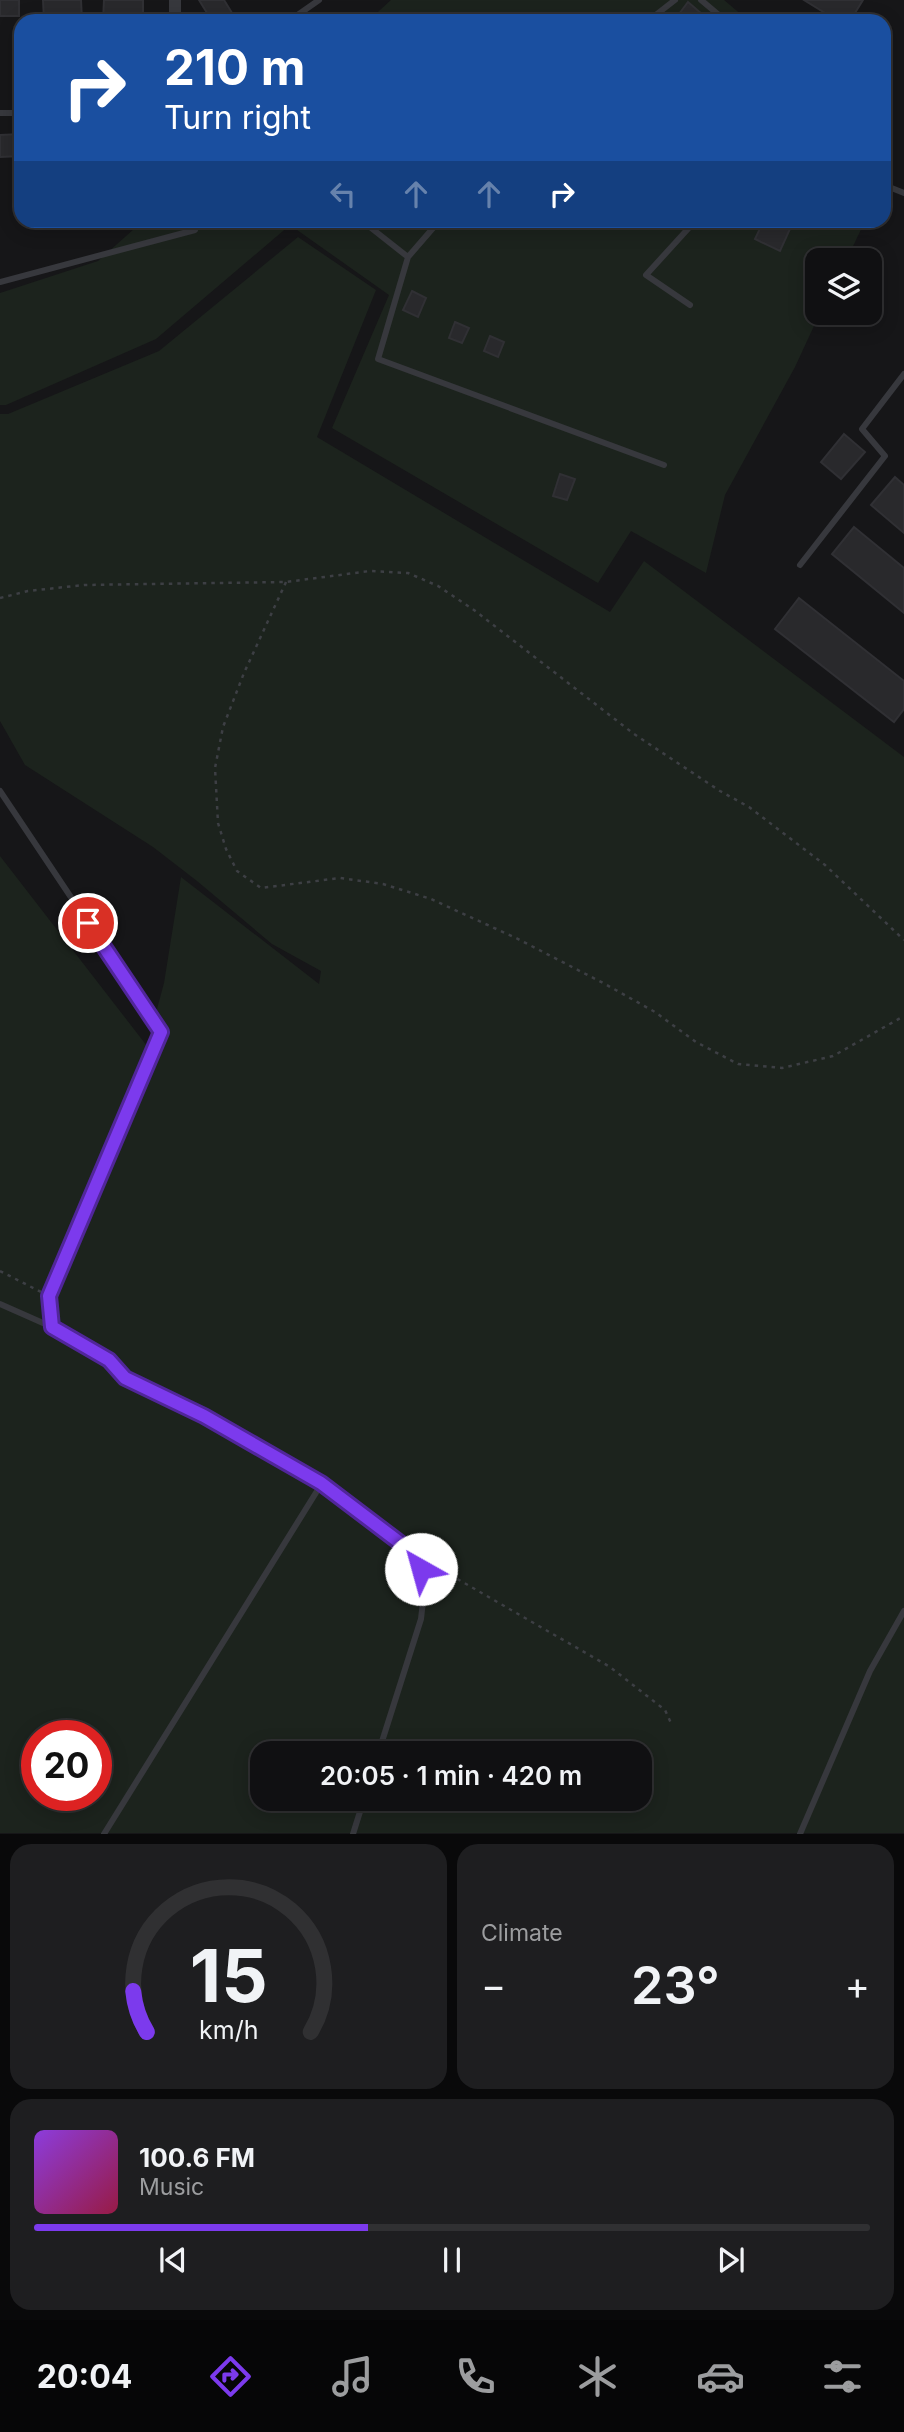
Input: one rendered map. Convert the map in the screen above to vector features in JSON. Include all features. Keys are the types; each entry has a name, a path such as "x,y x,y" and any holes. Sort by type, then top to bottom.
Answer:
{"lane":[{"path":"301,13 319,0"},
{"path":"657,14 675,0"},
{"path":"701,0 718,14"},
{"path":"371,228 408,257"},
{"path":"433,228 408,257 378,359 664,465"},
{"path":"689,228 646,275 690,305"},
{"path":"0,282 195,230"},
{"path":"800,565 885,456 862,429 904,374"},
{"path":"0,791 161,1032 49,1296 52,1327"},
{"path":"0,1304 52,1327 109,1360 125,1378 204,1416 321,1483 416,1555 425,1583 421,1619 382,1741"},
{"path":"104,1833 321,1483"},
{"path":"800,1833 870,1671 904,1611"},
{"path":"353,1833 360,1811"}],"path":[{"path":"0,598 29,591 84,585 286,582 370,571 408,573 438,586 505,633 634,734 749,807 825,865 904,940"},
{"path":"286,582 244,673 223,727 215,768 218,823 226,849 237,871 261,888 340,878 383,884 431,899 605,984 655,1012 696,1042 738,1065 782,1068 833,1056 904,1016"},
{"path":"0,1271 49,1296"},
{"path":"416,1555 610,1667 665,1710 671,1723"}],"shaded area":[{"path":"391,0 724,0 741,14 376,14"},
{"path":"135,228 286,228 156,339 6,405 0,405 0,293 98,261"},
{"path":"294,228 862,228 852,248 805,248 805,325 814,325 795,367 725,495 706,573 631,531 598,583 332,428 389,295"},
{"path":"298,237 376,290 317,437 610,612 644,561 904,757 904,1833 0,1833 0,856 147,1046 164,983 181,877 319,984 321,971 272,944 153,847 25,765 0,721 0,414 8,414 159,351"}],"building":[{"path":"0,0 19,0 19,14 0,16"},
{"path":"43,0 81,0 82,14 44,14"},
{"path":"104,0 143,0 143,14 103,14"},
{"path":"199,0 224,0 233,14 208,14"},
{"path":"804,0 863,0 854,14 827,14"},
{"path":"688,2 702,14 679,14"},
{"path":"14,134 14,156 0,157 0,135"},
{"path":"760,228 790,228 780,251 755,239"},
{"path":"412,291 426,298 418,317 403,310"},
{"path":"455,322 469,328 462,343 449,338"},
{"path":"490,336 504,342 498,357 484,351"},
{"path":"844,434 865,452 841,479 821,462"},
{"path":"560,474 575,479 567,500 553,496"},
{"path":"895,477 904,485 904,533 871,505"},
{"path":"854,527 904,568 904,613 832,554"},
{"path":"799,598 904,681 904,709 894,722 775,629"}],"route":[{"path":"88,923 161,1032 49,1296 52,1327 109,1360 125,1378 204,1416 321,1483 416,1555 421,1569"}]}
